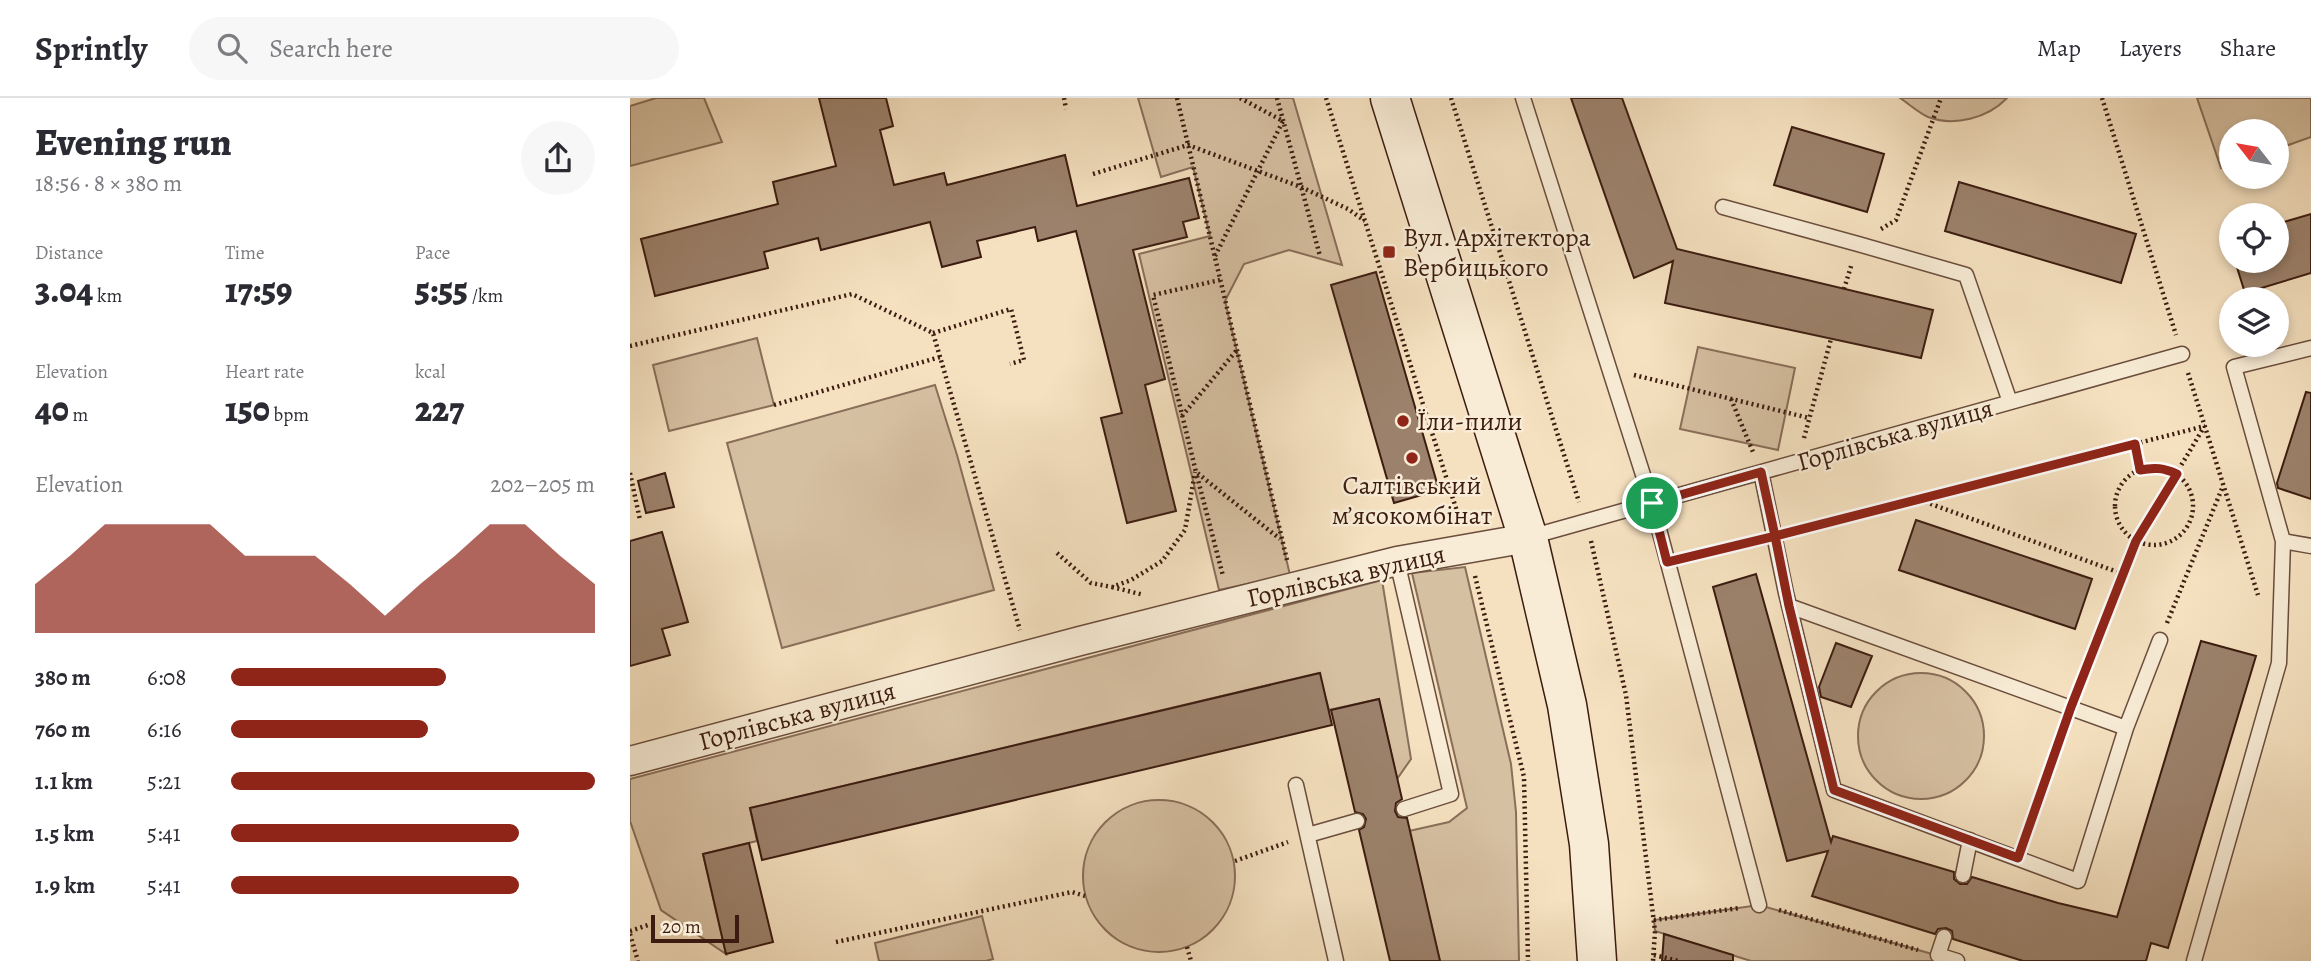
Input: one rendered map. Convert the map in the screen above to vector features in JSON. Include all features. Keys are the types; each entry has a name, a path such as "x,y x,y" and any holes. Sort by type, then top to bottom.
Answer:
{"street":[{"path":"1390,98 1528,538 1567,705 1589,844 1597,961"},
{"name":"Горлівська вулиця","path":"630,761 1027,654 1293,587 1398,561 1528,538"}],"lane":[{"path":"1523,98 1652,503 1759,905"},
{"path":"1723,207 1966,275 2010,402"},
{"path":"2194,961 2279,663 2283,541 2234,367 2311,348"},
{"name":"Горлівська вулиця","path":"1528,538 2182,354"},
{"path":"1761,472 1789,606 1834,790 2078,881 2126,728 2160,640"},
{"path":"2283,541 2311,546"},
{"path":"1398,561 1451,794 1404,808"},
{"path":"1789,606 2126,728"},
{"path":"1296,785 1336,961"},
{"path":"1308,835 1357,821"},
{"path":"1963,875 1969,840"},
{"path":"1944,937 1938,955 1957,961"}],"path":[{"path":"1064,98 1066,108"},
{"path":"1177,98 1293,587"},
{"path":"1240,98 1283,121"},
{"path":"1277,98 1320,256"},
{"path":"1844,289 1858,243 1896,220 1941,98"},
{"path":"2102,98 2259,600"},
{"path":"1215,256 1283,121"},
{"path":"1093,174 1188,145 1301,187 1348,209 1365,221"},
{"path":"1220,280 1153,295 1230,603"},
{"path":"630,346 852,294 933,333 1011,309 1024,360 1010,364"},
{"path":"933,333 1027,654"},
{"path":"1797,462 1831,339"},
{"path":"1182,416 1237,351"},
{"path":"774,405 940,357"},
{"path":"1609,369 1809,418"},
{"path":"1731,399 1761,472"},
{"path":"1667,562 2205,426"},
{"path":"2018,858 2071,707 2136,541 2205,426"},
{"path":"2135,444 2140,470"},
{"path":"2165,468 2177,474 2192,495 2190,521 2174,540 2149,545 2136,541 2126,533 2119,522 2116,497 2121,486 2140,470 2165,468"},
{"path":"1196,472 1282,541"},
{"path":"1057,553 1091,583 1112,587 1131,580 1163,561 1185,530 1196,472"},
{"path":"630,473 640,520"},
{"path":"2160,640 2223,486"},
{"path":"1918,499 2123,575"},
{"path":"1235,860 1308,835"},
{"path":"836,942 1072,892 1085,896"},
{"path":"1654,920 1759,905 1938,955"},
{"path":"638,961 630,933 648,925"},
{"path":"1187,947 1191,961"},
{"path":"1654,955 1679,961"}],"shaded area":[{"path":"656,98 704,98 722,142 630,166 630,106"},
{"path":"1138,98 1293,98 1342,265 1289,250 1244,264 1225,301 1290,575 1219,590 1139,254 1210,236 1193,167 1161,177"},
{"path":"1900,98 2007,98 1981,115 1949,121 1928,117"},
{"path":"2197,98 2311,98 2311,137 2289,145 2289,119 2219,119 2219,162"},
{"path":"757,338 774,405 669,431 653,365"},
{"path":"1698,347 1795,368 1778,450 1680,429"},
{"path":"935,385 994,590 782,648 727,443"},
{"path":"1465,567 1511,764 1516,812 1519,961 1440,961 1409,831 1449,822 1467,808 1412,573"},
{"path":"1382,580 1411,759 1397,779 1379,699 1329,710 1319,673 750,808 757,841 703,854 726,954 661,910 630,821 630,779"},
{"path":"1921,673 1945,678 1966,691 1979,712 1984,736 1979,760 1966,781 1945,794 1921,799 1897,794 1876,781 1863,760 1858,736 1863,712 1876,691 1897,678"},
{"path":"1159,800 1188,806 1213,822 1229,847 1235,876 1229,905 1213,930 1188,946 1159,952 1130,946 1105,930 1089,905 1083,876 1089,847 1105,822 1130,806"},
{"path":"1759,905 1957,961 1751,961 1655,931 1654,920"},
{"path":"982,916 993,959 879,961 875,943"}],"building":[{"path":"819,98 886,98 893,126 880,130 894,185 944,173 947,185 1065,155 1077,206 1189,178 1199,218 1183,222 1187,237 1133,250 1165,379 1145,385 1176,511 1127,523 1101,418 1122,413 1076,231 1038,241 1035,227 977,241 981,257 942,267 930,222 821,250 818,238 764,252 768,268 655,296 641,239 778,204 773,182 836,166"},
{"path":"1571,98 1622,98 1677,249 1933,310 1921,358 1665,303 1673,261 1634,278"},
{"path":"1792,127 1884,154 1867,212 1774,185"},
{"path":"1959,182 2136,234 2121,283 1945,231"},
{"path":"2311,214 2311,273 2265,287 2243,287 2239,273 2289,273 2289,220"},
{"path":"1376,272 1439,490 1394,503 1331,285"},
{"path":"2306,392 2311,393 2311,499 2278,488 2277,483"},
{"path":"665,473 674,507 646,513 638,481"},
{"path":"1916,520 2092,579 2075,629 1899,570"},
{"path":"662,532 688,622 662,629 670,655 630,666 630,541"},
{"path":"1756,574 1831,842 1833,836 1954,872 1954,879 1960,884 1967,884 1972,877 2058,903 2117,917 2201,641 2256,656 2168,948 2151,943 2146,961 2023,961 1953,939 1952,931 1946,928 1938,929 1935,934 1812,896 1828,851 1787,861 1713,587"},
{"path":"1836,643 1872,656 1851,707 1821,697 1819,687"},
{"path":"1320,673 1332,725 762,860 750,808"},
{"path":"1379,699 1402,799 1396,803 1395,811 1398,817 1407,818 1440,961 1390,961 1359,830 1364,827 1366,819 1363,814 1355,812 1331,710"},
{"path":"749,843 773,942 726,954 703,854"},
{"path":"1664,934 1733,955 1733,961 1662,961"}],"place":[{"name":"Вул. Архітектора Вербицького","path":"1389,252"},
{"name":"Їли-пили","path":"1403,421"},
{"name":"Салтівський м’ясокомбінат","path":"1412,458"}],"route":[{"path":"1652,503 1667,562 1775,536 1789,606 1834,790 2018,858 2071,707 2136,541 2177,474 2165,468 2140,470 2135,444 1775,536 1761,472 1652,503"}]}
